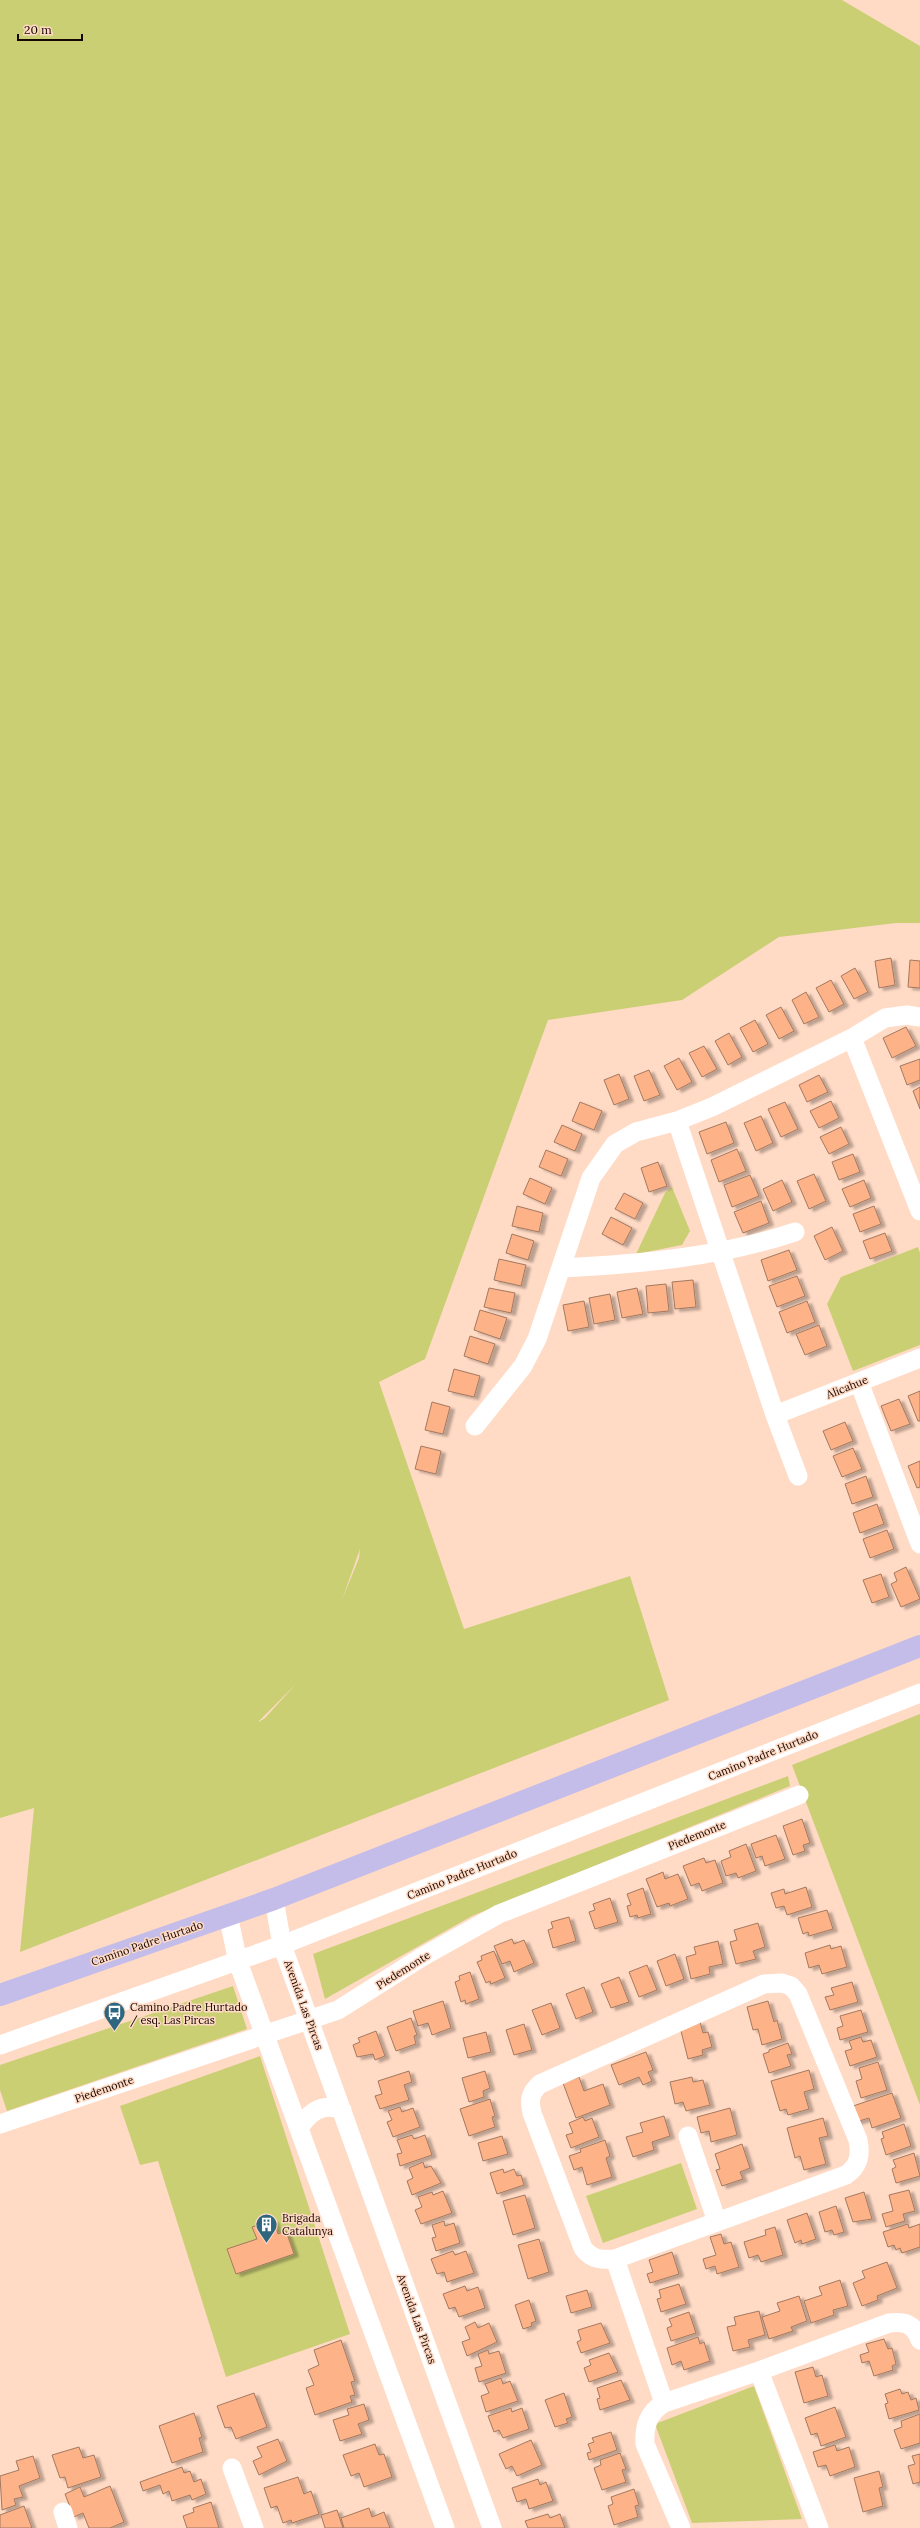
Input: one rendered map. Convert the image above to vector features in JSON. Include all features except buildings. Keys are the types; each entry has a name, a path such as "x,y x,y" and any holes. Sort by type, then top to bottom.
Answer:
{"main road":[{"name":"Camino Padre Hurtado","path":"0,1995 274,1899 920,1646"}],"street":[{"path":"475,1426 523,1366 538,1339 591,1178 615,1144 636,1132 677,1121 726,1100 852,1038 885,1018 907,1015 920,1017"},
{"path":"852,1038 920,1211"},
{"path":"677,1121 775,1415 798,1476"},
{"path":"561,1268 661,1260 720,1252 756,1244 796,1232"},
{"name":"Alicahue","path":"775,1415 920,1358"},
{"path":"859,1382 920,1544"},
{"name":"Camino Padre Hurtado","path":"0,2045 238,1962 920,1693"},
{"name":"Piedemonte","path":"0,2124 338,2010 422,1957 499,1914 799,1795"},
{"name":"Avenida Las Pircas","path":"274,1899 282,1945 492,2528"},
{"path":"228,1915 238,1962 445,2528"},
{"path":"782,1983 791,1986 798,1994 858,2140 859,2156 853,2171 846,2176 615,2259 603,2260 596,2258 588,2255 583,2248 532,2113 530,2103 533,2090 540,2084 764,1984 782,1983"},
{"path":"299,2128 309,2114 318,2109 329,2106 342,2110"},
{"path":"688,2136 717,2222"},
{"path":"615,2259 664,2403"},
{"path":"681,2528 645,2444 644,2430 648,2418 655,2409 664,2403 759,2371 889,2323 909,2324 916,2330 920,2340"},
{"path":"759,2371 819,2528"},
{"path":"232,2468 254,2528"}],"green space":[{"path":"0,0 842,0 920,46 920,923 896,923 779,937 682,1000 548,1020 425,1359 379,1382 464,1629 630,1576 669,1700 20,1952 34,1808 0,1818","holes":["360,1549 359,1558 342,1600","296,1684 265,1718 259,1722 259,1721"]},
{"path":"672,1187 690,1231 682,1245 636,1254 665,1193"},
{"path":"918,1247 920,1253 920,1345 853,1371 827,1304 841,1277"},
{"path":"920,1714 920,2105 792,1765"},
{"path":"788,1776 790,1786 472,1916 325,1999 313,1954"},
{"path":"233,1986 247,2029 7,2111 0,2090 0,2065"},
{"path":"260,2056 350,2334 226,2377 158,2161 140,2165 120,2106"},
{"path":"681,2163 697,2209 603,2243 586,2196"},
{"path":"754,2386 802,2519 692,2523 655,2424"}],"place":[{"name":"Camino Padre Hurtado / esq. Las Pircas","path":"115,2032"},
{"name":"Brigada Catalunya","path":"266,2244"}]}
